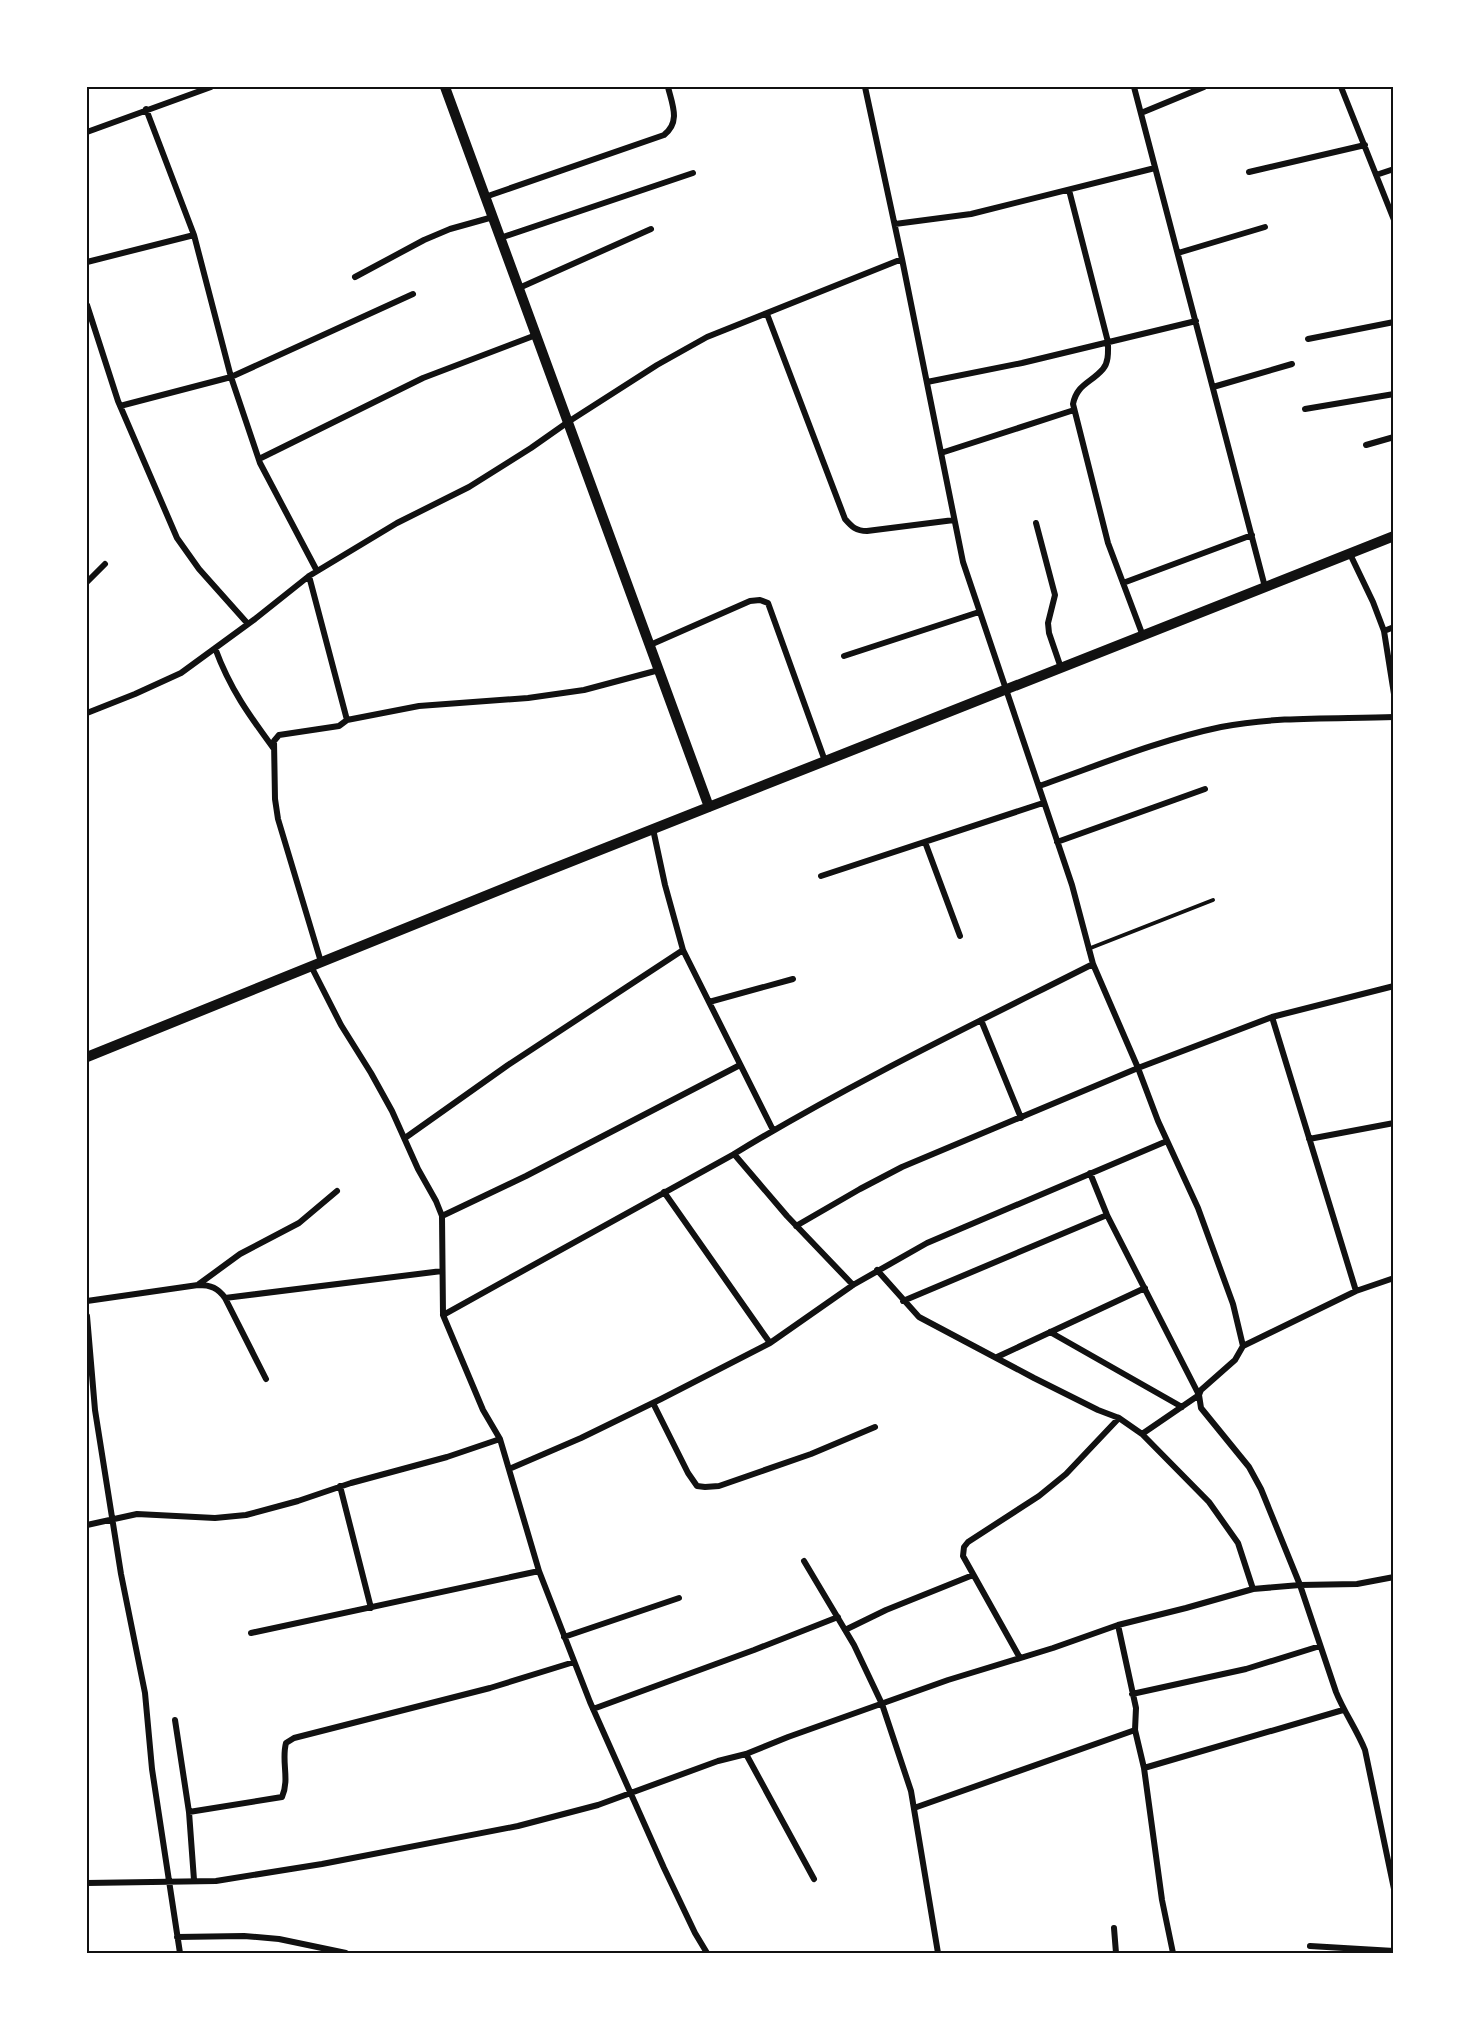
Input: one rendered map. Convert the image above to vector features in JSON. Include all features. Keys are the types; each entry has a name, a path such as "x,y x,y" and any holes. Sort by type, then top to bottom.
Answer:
{"street":[{"path":"87,132 211,87"},
{"path":"445,87 709,807"},
{"path":"485,197 664,135 673,127 675,120 668,87"},
{"path":"865,87 963,562 1072,885 1093,964 1206,1229 1233,1304 1243,1346"},
{"path":"1134,87 1265,587"},
{"path":"1141,113 1204,87"},
{"path":"1341,87 1394,219"},
{"path":"146,109 194,235 231,377 258,459 317,571"},
{"path":"1249,172 1365,145"},
{"path":"895,224 971,214 1155,168"},
{"path":"1376,175 1394,169"},
{"path":"500,238 693,173"},
{"path":"1069,190 1108,342 1104,369 1078,390 1074,396 1074,410 1108,543 1143,636"},
{"path":"355,277 424,240 493,217"},
{"path":"1178,253 1265,227"},
{"path":"519,288 651,228"},
{"path":"87,262 194,235"},
{"path":"87,713 181,673 309,576 397,523 469,487 657,365 697,343 902,259"},
{"path":"120,406 231,377 413,294"},
{"path":"87,305 120,406 177,538 199,569 248,624"},
{"path":"767,314 845,519 852,527 859,531 867,531 954,520"},
{"path":"927,381 1022,363 1196,321"},
{"path":"1308,339 1394,322"},
{"path":"258,459 423,378 536,335"},
{"path":"1213,387 1293,364"},
{"path":"1305,409 1394,394"},
{"path":"941,453 1074,410"},
{"path":"1366,445 1394,437"},
{"path":"1036,523 1055,595 1048,623 1049,633 1061,668"},
{"path":"1123,583 1252,535"},
{"path":"87,1057 653,829 1394,536"},
{"path":"1350,554 1384,631 1394,694"},
{"path":"87,582 105,564"},
{"path":"309,576 346,720"},
{"path":"650,645 750,601 760,600 768,603 825,761"},
{"path":"844,656 979,612"},
{"path":"1384,631 1394,627"},
{"path":"215,648 224,672 242,706 275,750"},
{"path":"659,670 619,682 572,692 528,698 418,706 346,720 339,726 279,735 274,741 275,799 278,819 316,964 341,1025 371,1073 442,1216 443,1315 454,1346 483,1410 500,1439 539,1571 593,1709 695,1933 707,1953"},
{"path":"1039,786 1186,735 1223,727 1266,720 1394,717"},
{"path":"1057,842 1205,789"},
{"path":"821,876 1043,803"},
{"path":"653,829 664,885 683,950 773,1130"},
{"path":"925,842 960,936"},
{"path":"405,1138 508,1065 683,950"},
{"path":"443,1315 734,1154 773,1130 981,1020 1093,964"},
{"path":"709,1002 793,979"},
{"path":"796,1226 903,1167 1138,1068 1272,1017 1394,986"},
{"path":"1272,1017 1356,1291"},
{"path":"981,1020 1021,1118"},
{"path":"442,1216 526,1176 740,1065"},
{"path":"1309,1139 1394,1124"},
{"path":"509,1468 581,1438 770,1342 853,1285 927,1243 1167,1140"},
{"path":"734,1154 796,1226 853,1285"},
{"path":"1090,1173 1107,1215 1199,1395 1201,1408 1249,1467 1261,1489 1299,1585 1343,1710 1356,1729 1365,1750 1394,1890"},
{"path":"198,1285 240,1254 299,1222 337,1191"},
{"path":"664,1192 770,1342"},
{"path":"903,1301 1107,1215"},
{"path":"877,1270 919,1317 1034,1378 1119,1418 1142,1434 1209,1502 1238,1543 1253,1588"},
{"path":"225,1298 442,1271"},
{"path":"1142,1434 1199,1395 1201,1390 1235,1360 1243,1346 1356,1291 1394,1278"},
{"path":"87,1301 208,1285 217,1289 225,1298 266,1379"},
{"path":"997,1357 1145,1288"},
{"path":"87,1321 95,1410 121,1574 146,1693 152,1769 180,1953"},
{"path":"1050,1332 1182,1407"},
{"path":"653,1403 688,1473 697,1486 705,1488 719,1486 811,1454 875,1427"},
{"path":"1020,1658 962,1552 968,1542 1040,1496 1066,1474 1119,1418"},
{"path":"87,1525 138,1514 215,1518 246,1515 298,1501 340,1486 447,1458 500,1439"},
{"path":"340,1486 371,1608"},
{"path":"804,1562 854,1645 882,1704 911,1791 938,1953"},
{"path":"251,1633 539,1571"},
{"path":"845,1630 886,1610 973,1575"},
{"path":"87,1883 216,1881 518,1827 598,1804 717,1761 746,1754 948,1680 1118,1625 1253,1588 1357,1584 1394,1577"},
{"path":"564,1637 679,1598"},
{"path":"593,1709 838,1617"},
{"path":"1118,1625 1136,1708 1135,1730 1144,1768 1162,1900 1173,1953"},
{"path":"1132,1694 1246,1669 1320,1646"},
{"path":"189,1812 282,1797 286,1787 283,1753 286,1743 294,1738 490,1688 574,1662"},
{"path":"1144,1768 1343,1710"},
{"path":"175,1720 189,1812 194,1880"},
{"path":"914,1808 1135,1730"},
{"path":"746,1754 814,1880"},
{"path":"1114,1928 1116,1953"},
{"path":"177,1937 244,1936 279,1939 346,1953"},
{"path":"1310,1946 1394,1951"}],"lane":[{"path":"1088,949 1213,900"}]}
